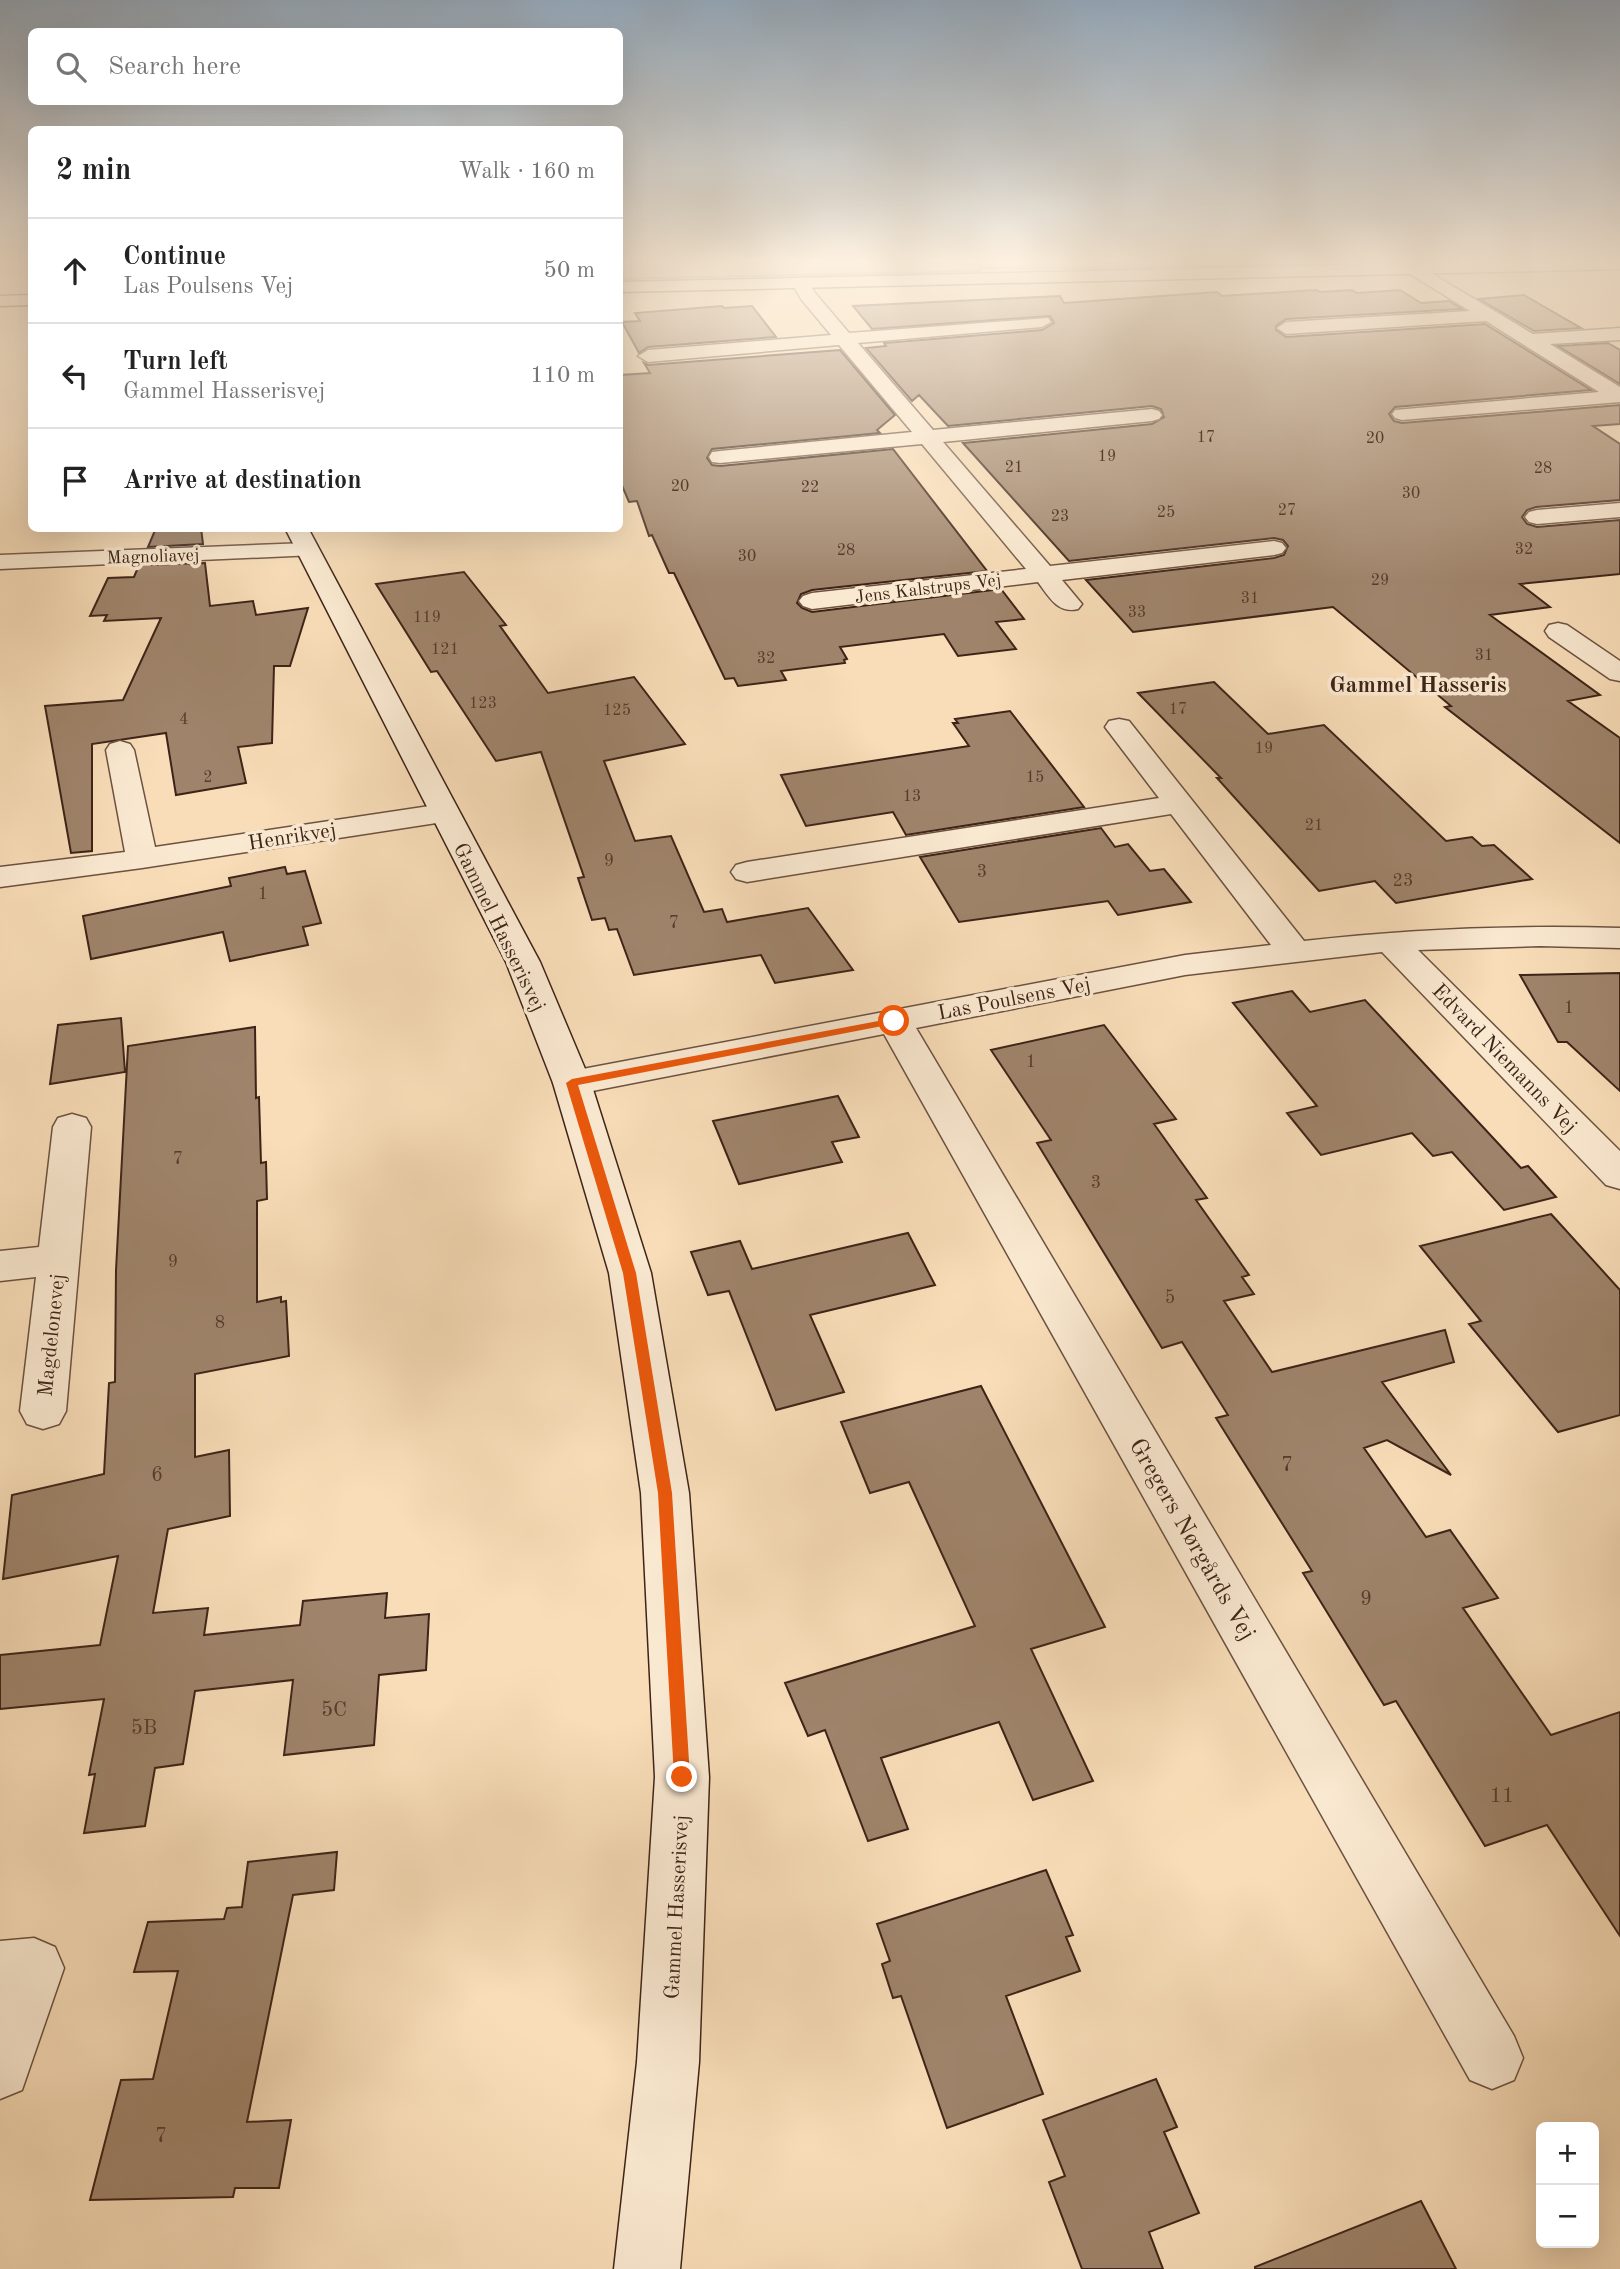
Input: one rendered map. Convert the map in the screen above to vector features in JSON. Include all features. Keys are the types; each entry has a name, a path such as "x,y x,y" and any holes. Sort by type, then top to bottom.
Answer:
{"street":[{"name":"Jens Kalstrups Vej","path":"871,369 1069,604"},
{"path":"1576,369 1620,396"},
{"path":"1402,414 1620,396"},
{"path":"720,457 1152,415"},
{"path":"1537,517 1620,510"},
{"name":"Magnoliavej","path":"0,562 301,540"},
{"name":"Gammel Hasserisvej","path":"301,540 523,962 572,1083 630,1273 666,1507 682,1777 668,2062 647,2269"},
{"name":"Jens Kalstrups Vej","path":"812,601 1274,548"},
{"path":"1558,631 1620,673"},
{"path":"1119,727 1293,950"},
{"path":"120,750 142,859"},
{"path":"747,872 1179,804"},
{"name":"Henrikvej","path":"0,877 142,859 443,813"},
{"name":"Las Poulsens Vej","path":"572,1083 1185,965 1293,950 1390,941 1540,936 1620,938"},
{"name":"Edvard Niemanns Vej","path":"1390,941 1620,1175"},
{"name":"Gregers Nørgårds Vej","path":"894,1021 1492,2058"},
{"name":"Magdelonevej","path":"43,1411 72,1127"},
{"name":"Magdelonevej","path":"0,1266 59,1260"},
{"path":"0,1971 34,1968 0,2068"}],"building":[{"path":"648,369 856,369 895,415 877,430 880,433 712,449 707,458 712,465 720,466 893,449 987,571 812,590 801,594 797,603 812,612 1001,589 1024,619 996,622 1016,649 958,656 944,634 840,647 847,659 844,660 845,663 781,671 786,680 738,686 734,678 725,679 674,573 669,573 652,535 649,536 637,501 629,502 623,488 623,375 650,373"},
{"path":"884,369 1557,369 1591,390 1395,407 1389,414 1394,421 1402,423 1620,405 1620,424 1593,426 1620,444 1620,500 1536,507 1527,510 1522,517 1527,524 1537,527 1620,520 1620,574 1520,584 1550,607 1490,615 1600,695 1568,701 1620,738 1620,843 1445,707 1451,706 1333,607 1133,632 1086,580 1274,558 1284,555 1288,546 1283,540 1274,538 1069,561 963,443 1152,424 1164,417 1161,409 1152,406 948,426 919,395 912,401"},
{"path":"1595,369 1620,369 1620,384"},
{"path":"154,532 202,532 203,544 148,547"},
{"path":"205,563 210,606 253,601 256,615 308,608 290,666 274,666 272,743 238,747 246,783 176,795 166,733 92,744 92,851 71,853 45,706 123,700 161,618 104,621 107,615 90,616 108,578 134,577 139,565"},
{"path":"464,572 506,625 500,626 548,693 634,677 685,744 604,761 635,841 671,836 704,912 722,909 727,922 808,908 853,970 775,983 761,955 634,975 617,929 609,930 605,918 592,920 578,878 584,877 541,752 496,761 437,671 431,672 376,584"},
{"path":"1214,682 1268,734 1324,725 1446,841 1472,837 1482,846 1494,845 1532,879 1396,903 1375,881 1319,891 1217,778 1221,778 1138,693"},
{"path":"1010,711 1084,807 906,835 893,812 806,826 781,775 969,746 953,723 958,723 955,719"},
{"path":"1101,828 1115,847 1128,844 1150,871 1164,869 1191,902 1118,915 1108,901 959,922 920,857"},
{"path":"285,867 287,874 305,871 321,923 303,927 308,945 230,961 223,932 91,959 83,916 231,886 229,878"},
{"path":"1620,973 1620,1091 1567,1042 1558,1042 1520,975"},
{"path":"1292,991 1310,1012 1365,1000 1521,1168 1528,1166 1556,1197 1504,1210 1452,1152 1433,1156 1412,1133 1321,1155 1287,1113 1317,1106 1233,1003"},
{"path":"121,1018 125,1072 50,1084 58,1025"},
{"path":"1104,1025 1176,1119 1154,1124 1207,1198 1196,1200 1249,1275 1242,1277 1254,1294 1224,1301 1272,1372 1445,1330 1454,1362 1382,1382 1451,1475 1387,1440 1364,1448 1426,1537 1450,1530 1498,1598 1463,1608 1551,1735 1620,1712 1620,1936 1547,1825 1485,1846 1396,1701 1384,1705 1303,1573 1312,1571 1216,1418 1228,1415 1182,1342 1162,1348 1037,1143 1051,1140 991,1050"},
{"path":"255,1027 256,1098 259,1097 261,1163 266,1162 267,1199 257,1201 257,1302 281,1297 281,1302 286,1301 289,1356 195,1374 195,1457 229,1450 230,1516 168,1529 153,1613 208,1608 204,1635 300,1625 303,1601 387,1593 385,1618 429,1614 426,1670 379,1675 374,1745 284,1755 293,1680 195,1691 183,1764 155,1768 145,1826 84,1833 95,1774 89,1775 104,1699 0,1709 0,1655 100,1645 118,1556 3,1579 12,1495 104,1474 109,1383 115,1382 116,1270 128,1046"},
{"path":"838,1096 859,1137 832,1142 842,1162 739,1184 713,1121"},
{"path":"1551,1214 1620,1290 1620,1415 1558,1432 1469,1324 1481,1321 1420,1246"},
{"path":"908,1233 935,1285 810,1315 844,1392 776,1410 729,1291 708,1295 691,1252 740,1241 752,1269"},
{"path":"981,1386 1105,1627 1031,1649 1093,1781 1033,1800 999,1722 881,1758 908,1829 868,1841 825,1730 808,1736 785,1683 975,1626 909,1482 870,1493 841,1422"},
{"path":"337,1852 334,1890 293,1895 247,2122 291,2120 279,2188 235,2188 233,2197 90,2200 121,2080 153,2079 178,1971 134,1972 148,1922 224,1919 227,1908 242,1907 248,1862"},
{"path":"1046,1870 1073,1935 1066,1937 1080,1971 1006,1996 1043,2094 947,2128 901,1996 893,1998 882,1964 890,1961 877,1924"},
{"path":"1156,2079 1177,2127 1164,2132 1199,2213 1149,2232 1163,2269 1082,2269 1049,2182 1065,2176 1043,2120"},
{"path":"1421,2201 1456,2269 1255,2269 1255,2267"}],"district":[{"name":"Gammel Hasseris","path":"1418,684"}],"route":[{"path":"682,1777 665,1493 630,1273 572,1083 894,1021"}]}
